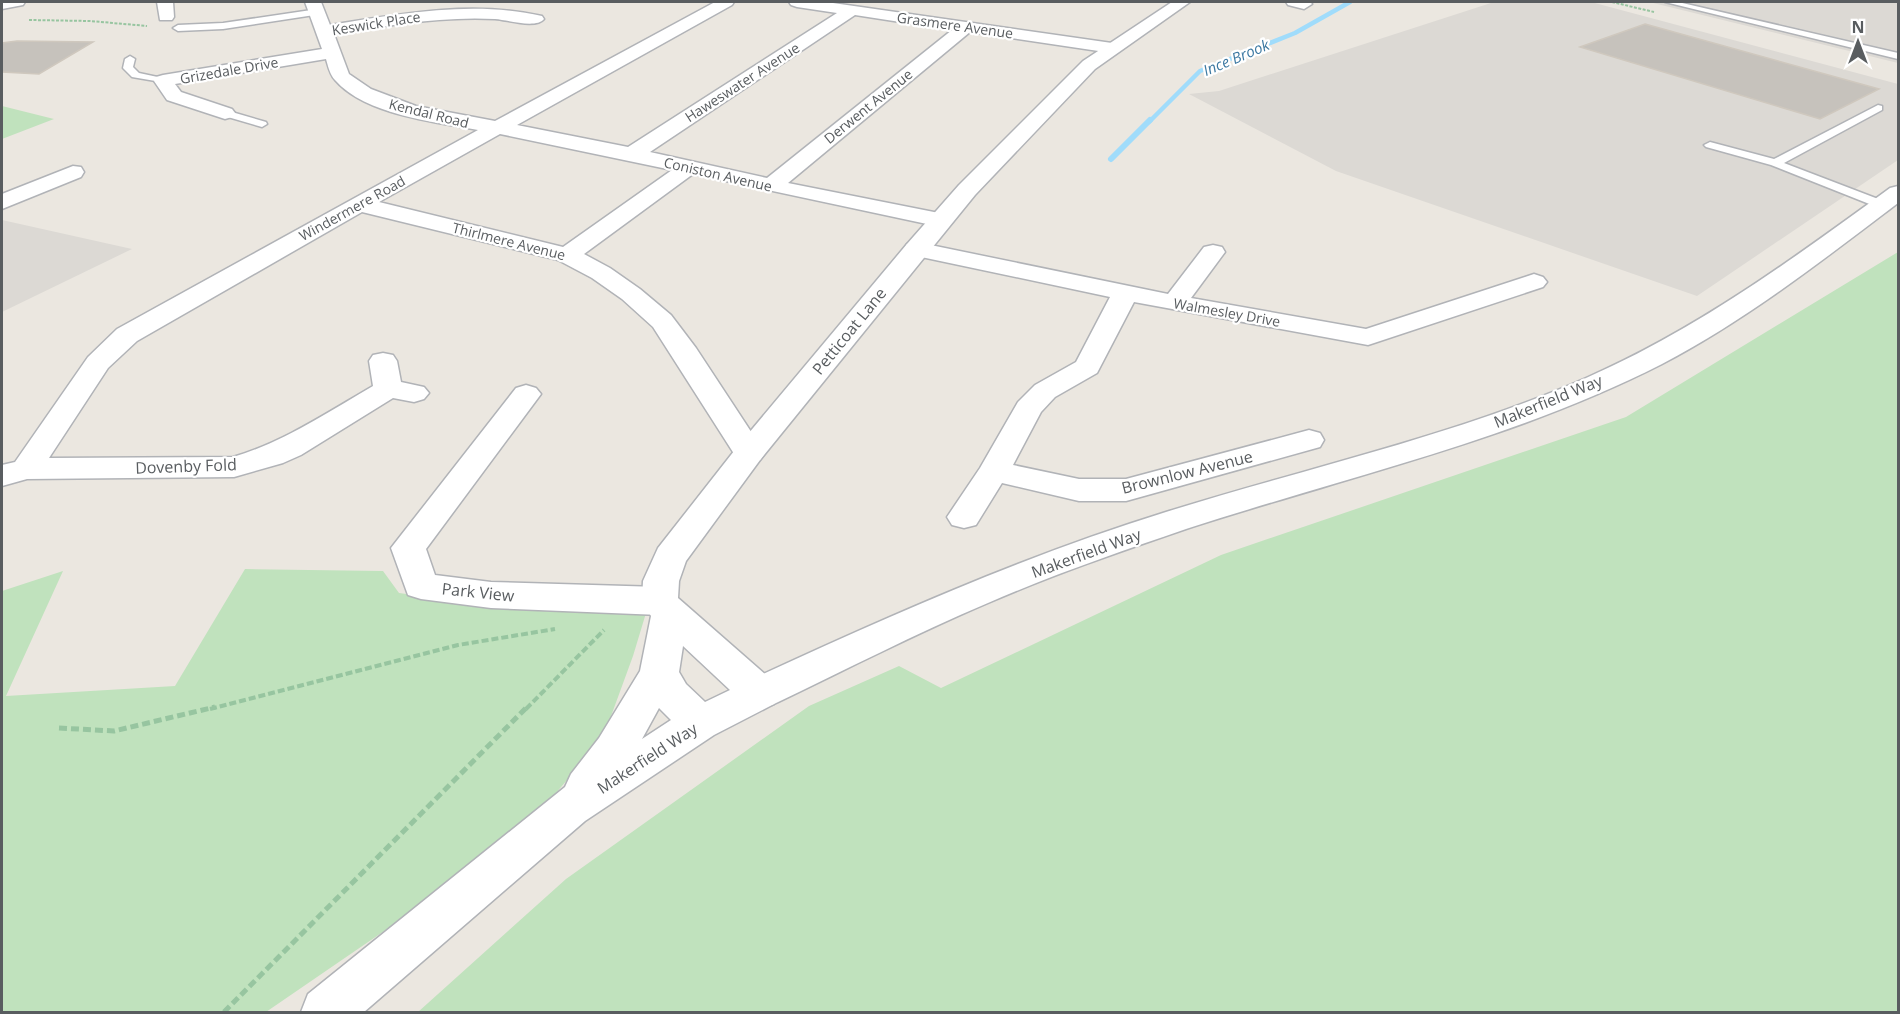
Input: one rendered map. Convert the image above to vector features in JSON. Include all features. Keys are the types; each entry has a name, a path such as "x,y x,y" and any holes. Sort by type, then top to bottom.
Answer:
{"street":[{"path":"2,4 17,2"},
{"name":"Windermere Road","path":"14,473 98,363 127,335 726,2"},
{"name":"Grasmere Avenue","path":"797,2 1112,48"},
{"name":"Petticoat Lane","path":"570,807 614,750 659,673 654,605 670,557 749,453 941,220 1070,83 1112,48 1182,2"},
{"name":"Kendal Road","path":"315,7 340,76 349,86 411,111 496,129"},
{"name":"Haweswater Avenue","path":"632,154 852,10"},
{"name":"Keswick Place","path":"323,31 446,13 491,13 536,22"},
{"name":"Derwent Avenue","path":"771,186 966,27"},
{"name":"Grizedale Drive","path":"225,113 174,96 163,81 330,52"},
{"name":"Coniston Avenue","path":"496,129 632,154 771,186 941,220"},
{"path":"567,255 688,168"},
{"path":"2,202 73,172"},
{"name":"Makerfield Way","path":"326,1012 570,807 700,723 950,604 1059,561 1178,521 1466,434 1557,400 1651,358 1725,317 1890,199"},
{"name":"Thirlmere Avenue","path":"359,204 567,255 601,273 631,294 662,321 682,348 749,453"},
{"name":"Walmesley Drive","path":"916,249 1174,303 1368,337 1534,282"},
{"path":"1174,303 1213,252"},
{"path":"964,517 994,471 1028,408 1045,390 1087,367 1125,291"},
{"name":"Dovenby Fold","path":"14,473 234,467 290,448 395,381"},
{"name":"Park View","path":"526,394 408,548 421,586 491,595 654,605"},
{"name":"Brownlow Avenue","path":"994,471 1079,490 1126,490 1309,440"},
{"path":"654,605 760,693"},
{"path":"659,673 672,695 700,723"}],"lane":[{"path":"1669,2 1899,56"},
{"path":"170,16 223,26 315,7"},
{"path":"130,59 128,68 136,75 163,81"},
{"path":"1775,163 1878,108"},
{"path":"225,113 262,124"},
{"path":"1710,145 1890,199"}],"path":[{"path":"22,20 90,21 170,16"},
{"path":"224,1012 654,605"},
{"path":"59,728 114,730 181,716 458,645 561,627"}],"shaded area":[{"path":"1494,2 1591,2 1898,84 1898,160 1697,296 1336,171 1189,94 1219,91"},
{"path":"1649,2 1898,2 1898,63"},
{"path":"2,220 132,249 2,312"}],"green space":[{"path":"2,106 54,119 2,139"},
{"path":"1898,252 1898,1012 418,1012 566,879 809,706 899,666 941,688 1221,555 1626,417"},
{"path":"245,569 383,571 399,593 481,604 646,613 603,738 514,842 266,1012 2,1012 2,591 63,571 6,696 175,686"}],"building":[{"path":"1645,24 1879,89 1820,119 1580,47"},
{"path":"17,41 93,42 39,74 2,72 2,43"}],"waterway":[{"name":"Ince Brook","path":"1149,122 1200,71 1295,33 1350,2"},
{"name":"Ince Brook","path":"1111,159 1150,120"}]}
